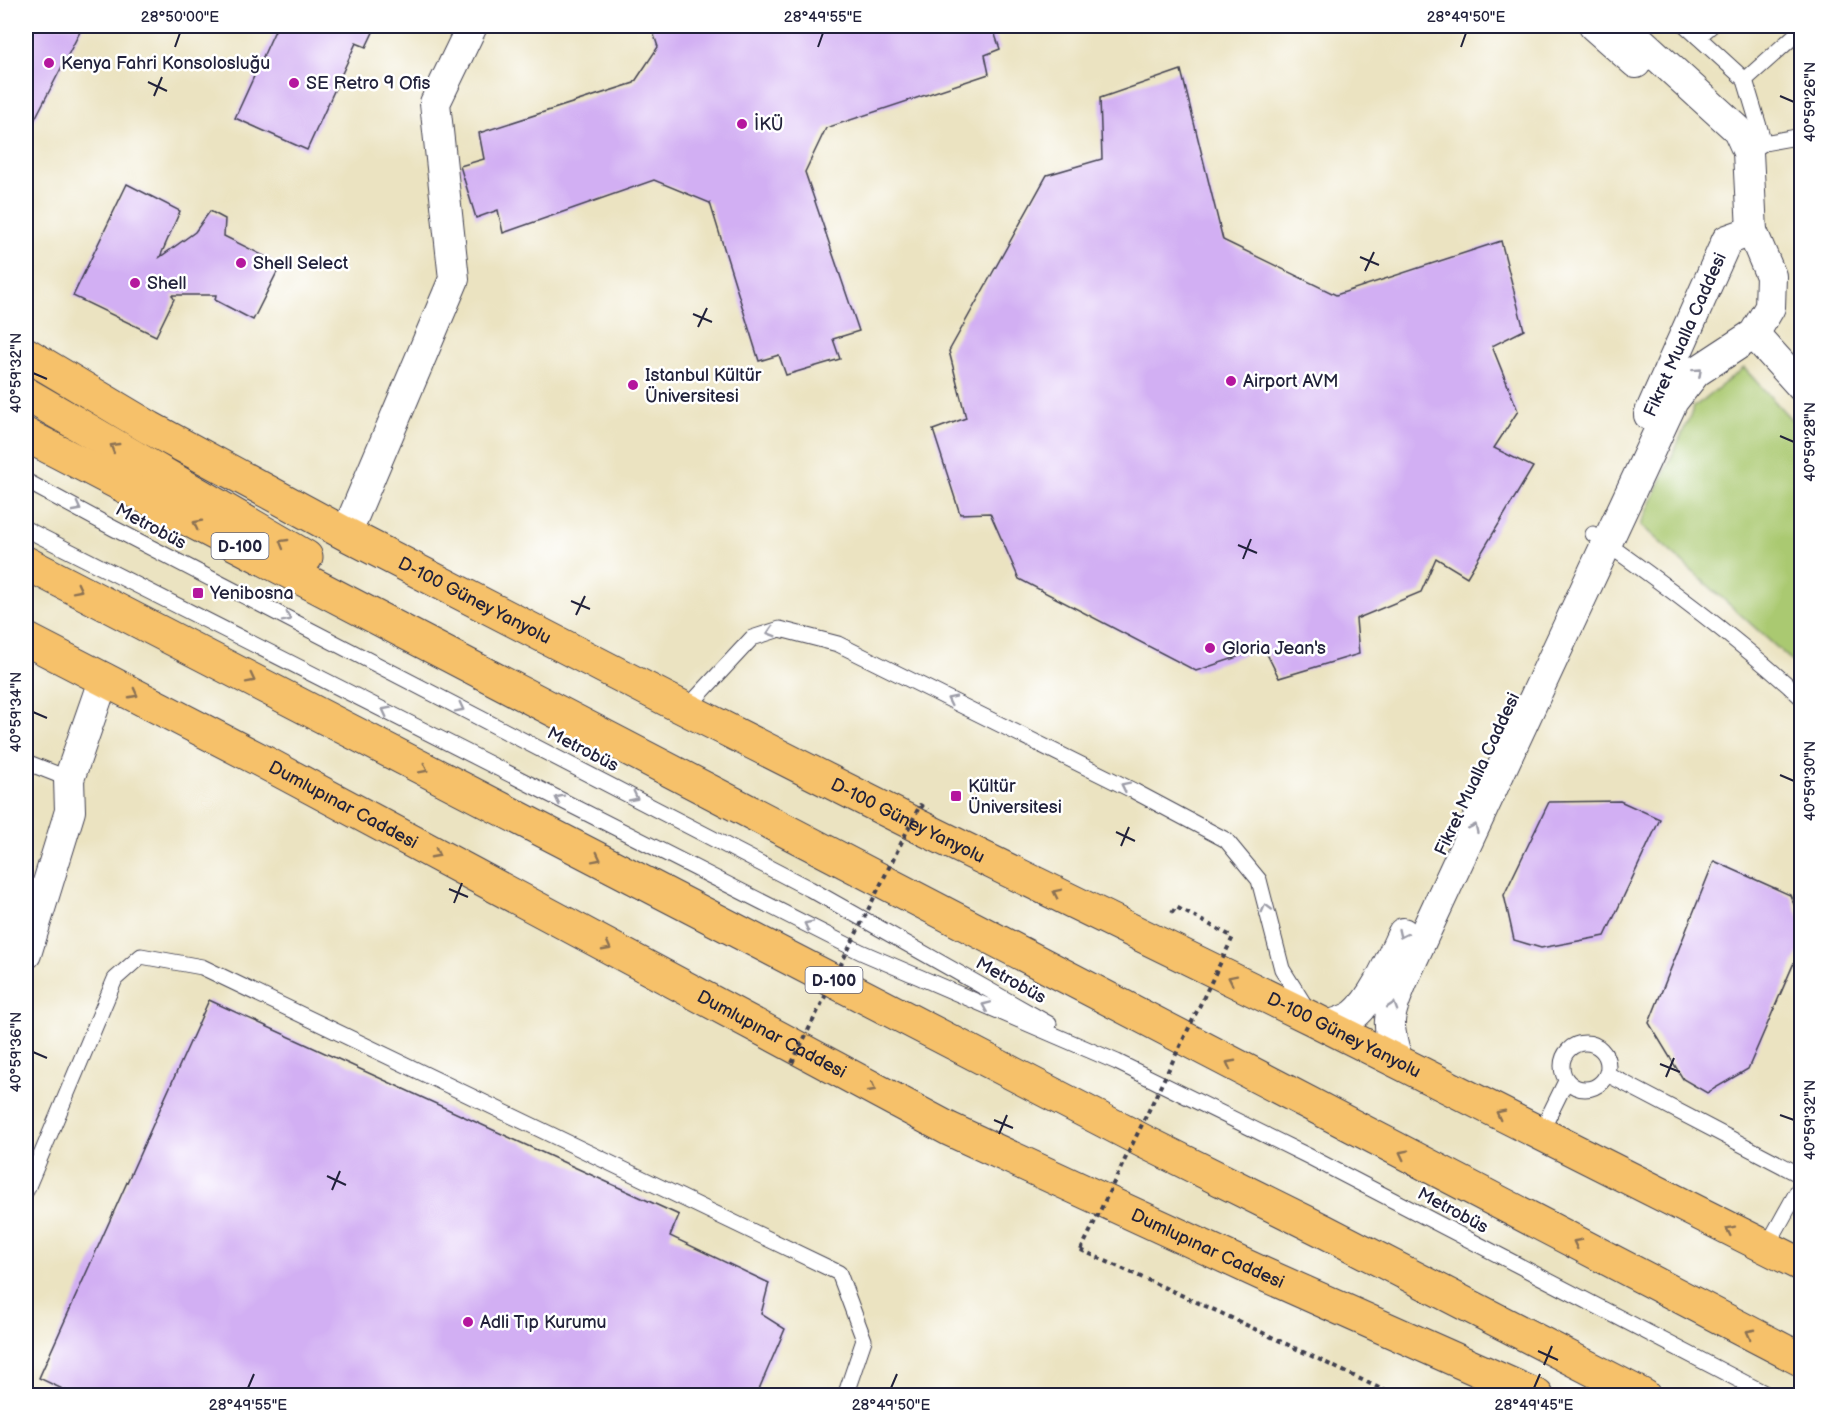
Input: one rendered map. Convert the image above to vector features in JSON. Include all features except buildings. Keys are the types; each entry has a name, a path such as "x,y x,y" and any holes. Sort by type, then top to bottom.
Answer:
{"main road":[{"name":"D-100 Güney Yanyolu","path":"26,354 150,428 346,534 686,710 1320,1023 1802,1265"},
{"path":"26,394 345,579 454,657"},
{"name":"D-100","path":"26,435 1306,1104 1802,1360"},
{"name":"D-100","path":"26,563 1145,1142 1644,1395"},
{"name":"Dumlupınar Caddesi","path":"26,639 104,678 949,1129 1263,1274 1537,1395"}],"street":[{"path":"346,534 454,279 435,103 472,26"},
{"path":"1594,26 1709,125 1756,148"},
{"path":"1624,26 1756,148 1752,231"},
{"name":"Fikret Mualla Caddesi","path":"1320,1023 1353,1016 1367,1000 1392,956 1536,649 1600,539 1673,401 1696,372 1754,334 1770,307 1771,276 1752,231 1727,240 1667,372 1600,539 1394,1000 1390,1010 1389,1032 1398,1062"},
{"path":"1754,334 1802,387"},
{"path":"26,954 70,811 69,779 104,678"}],"lane":[{"path":"1686,26 1745,80 1756,148 1802,135"},
{"path":"1698,37 1711,26"},
{"path":"1745,80 1802,29"},
{"name":"Metrobüs","path":"26,481 810,889 1117,1062"},
{"name":"Metrobüs","path":"26,529 861,952 1117,1062 1308,1156 1770,1395"},
{"path":"1600,539 1665,585 1765,664 1802,698"},
{"path":"686,710 752,638 780,629 838,644 1134,791 1226,840 1259,880 1282,969 1320,1023"},
{"path":"26,762 69,779"},
{"path":"26,1191 114,979 141,956 202,967 839,1273 864,1340 847,1393"},
{"path":"1586,1043 1596,1046 1604,1053 1608,1064 1607,1074 1602,1083 1594,1088 1584,1090 1575,1088 1566,1081 1562,1071 1562,1061 1566,1051 1575,1045 1586,1043"},
{"path":"1607,1074 1802,1176"},
{"path":"1540,1134 1566,1081"},
{"path":"1766,1248 1802,1183"}],"path":[{"path":"792,1064 920,805 928,810"},
{"path":"1176,907 1233,937 1081,1250 1221,1312 1396,1395"}],"green space":[{"path":"1744,368 1801,430 1801,669 1641,525 1694,407"}],"place":[{"name":"Kenya Fahri Konsolosluğu","path":"49,63"},
{"name":"SE Retro 9 Ofis","path":"294,83"},
{"name":"İKÜ","path":"742,124"},
{"name":"Shell Select","path":"241,263"},
{"name":"Shell","path":"135,283"},
{"name":"Airport AVM","path":"1231,381"},
{"name":"Istanbul Kültür Üniversitesi","path":"633,385"},
{"name":"Yenibosna","path":"198,593"},
{"name":"Gloria Jean's","path":"1210,648"},
{"name":"Kültür Üniversitesi","path":"956,796"},
{"name":"Adli Tıp Kurumu","path":"468,1322"}]}
